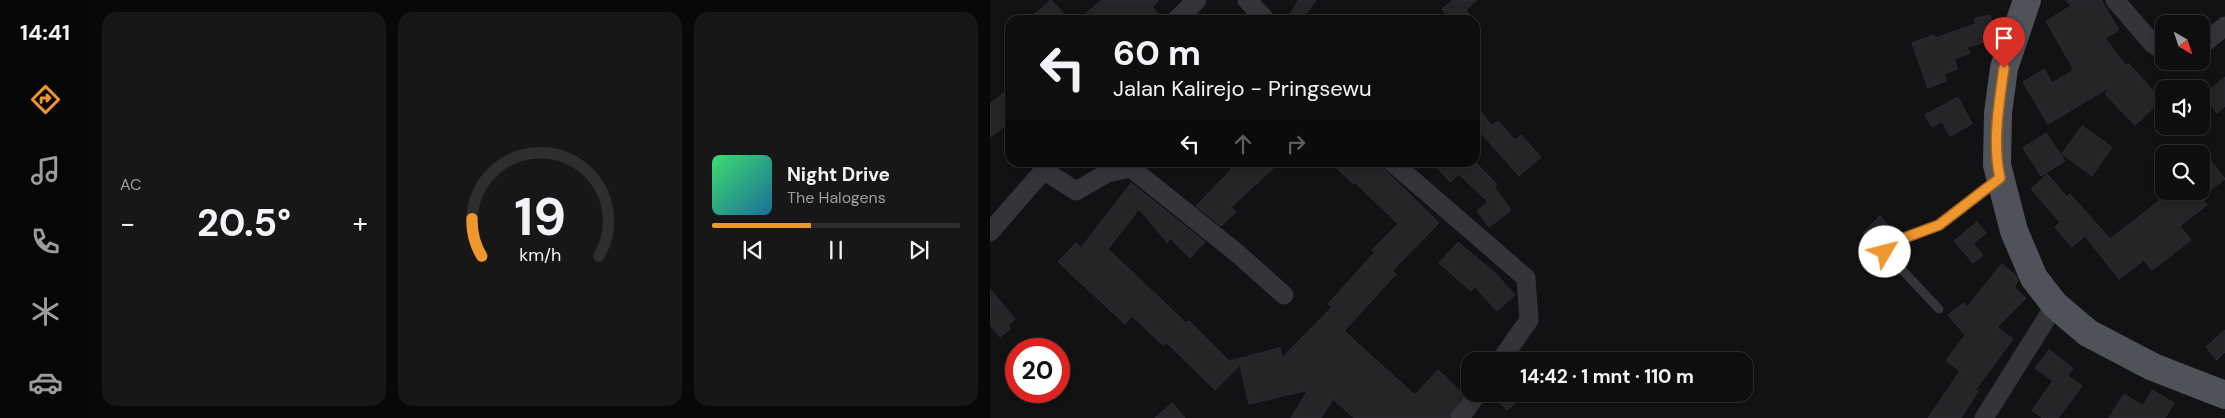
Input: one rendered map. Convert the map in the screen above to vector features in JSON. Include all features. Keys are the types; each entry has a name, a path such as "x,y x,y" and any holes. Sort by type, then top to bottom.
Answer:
{"main road":[{"path":"2027,0 2004,68 1998,113 1997,165 2017,239 2034,278 2054,305 2088,333 2153,366 2225,395"}],"street":[{"path":"1181,15 1197,0"},
{"path":"1247,0 1261,15"},
{"path":"2115,0 2155,45"},
{"path":"2210,38 2225,26"},
{"path":"990,232 1048,167 1076,191 1107,173 1131,168 1238,254 1284,295"},
{"path":"1398,167 1526,278 1529,320 1506,352"},
{"path":"1984,418 2054,305"},
{"path":"1460,418 1471,402"}],"lane":[{"path":"1940,309 1885,252 1885,247 1939,225 2000,178"}],"building":[{"path":"1051,0 1065,15 1034,15"},
{"path":"1102,0 1159,0 1152,7 1159,15 1088,15 1086,13"},
{"path":"1299,0 1316,0 1306,15 1289,15"},
{"path":"1453,0 1477,0 1466,10 1470,15 1446,15 1442,9"},
{"path":"2066,0 2101,0 2119,30 2105,38 2126,66 2128,63 2155,92 2155,106 2135,125 2105,94 2110,87 2048,124 2023,82 2044,69 2052,83 2074,70 2046,21 2071,6"},
{"path":"1990,15 1996,39 1967,47 1970,53 1954,59 1957,69 1944,74 1946,81 1928,88 1912,43 1934,35 1935,38 1976,24 1974,19"},
{"path":"2225,77 2225,106 2217,113 2210,104 2210,89"},
{"path":"1004,93 1005,126 990,137 990,104"},
{"path":"1958,97 1972,124 1950,136 1942,121 1932,127 1925,115"},
{"path":"1480,110 1492,126 1498,121 1515,140 1521,135 1541,157 1519,176 1481,133"},
{"path":"2082,126 2112,147 2092,176 2062,154"},
{"path":"2046,133 2065,161 2041,176 2023,148"},
{"path":"2210,162 2225,179 2210,190"},
{"path":"1230,167 1275,167 1231,207 1236,212 1221,226 1196,206 1232,169"},
{"path":"1335,167 1384,167 1439,223 1392,271 1396,274 1344,331 1415,395 1438,370 1461,392 1461,397 1449,418 1354,418 1333,399 1321,418 1291,418 1308,390 1249,404 1240,365 1215,390 1166,342 1163,345 1132,316 1125,324 1058,262 1076,243 1081,248 1131,183 1205,242 1190,258 1171,239 1167,242 1139,209 1108,249 1186,323 1189,321 1229,361 1280,348 1282,358 1332,307 1328,304 1375,252 1372,250 1398,224 1356,183 1354,184"},
{"path":"1437,167 1480,167 1497,184 1494,187 1511,210 1489,227 1477,211 1488,202 1459,174 1450,182"},
{"path":"2047,174 2067,197 2070,194 2110,239 2160,200 2203,200 2207,205 2180,226 2191,240 2152,270 2144,260 2119,279 2085,236 2072,247 2055,227 2060,222 2031,189"},
{"path":"1880,216 1893,230 1877,247 1863,233"},
{"path":"1977,222 1986,233 1973,244 1983,255 1973,263 1954,241"},
{"path":"1458,242 1496,274 1515,295 1497,311 1475,287 1471,291 1439,263"},
{"path":"2002,264 2016,276 2018,281 2014,287 2026,298 1997,327 2013,339 1975,390 1978,391 1961,418 1928,418 1960,371 1946,361 1965,335 1948,315 1964,303 1967,307"},
{"path":"990,289 1015,319 1008,325 1010,329 1000,337 990,325"},
{"path":"2225,330 2225,352 2217,360 2206,347"},
{"path":"2049,350 2073,368 2068,376 2082,386 2058,418 2042,418 2032,410 2053,381 2035,368"},
{"path":"2152,390 2174,403 2165,418 2109,418 2124,394 2143,406"},
{"path":"1500,402 1516,402 1507,410"},
{"path":"1172,403 1185,418 1155,418"}],"route":[{"path":"1885,252 1885,247 1888,244 1939,225 2000,178 1997,165 1998,113 2004,68"}]}
